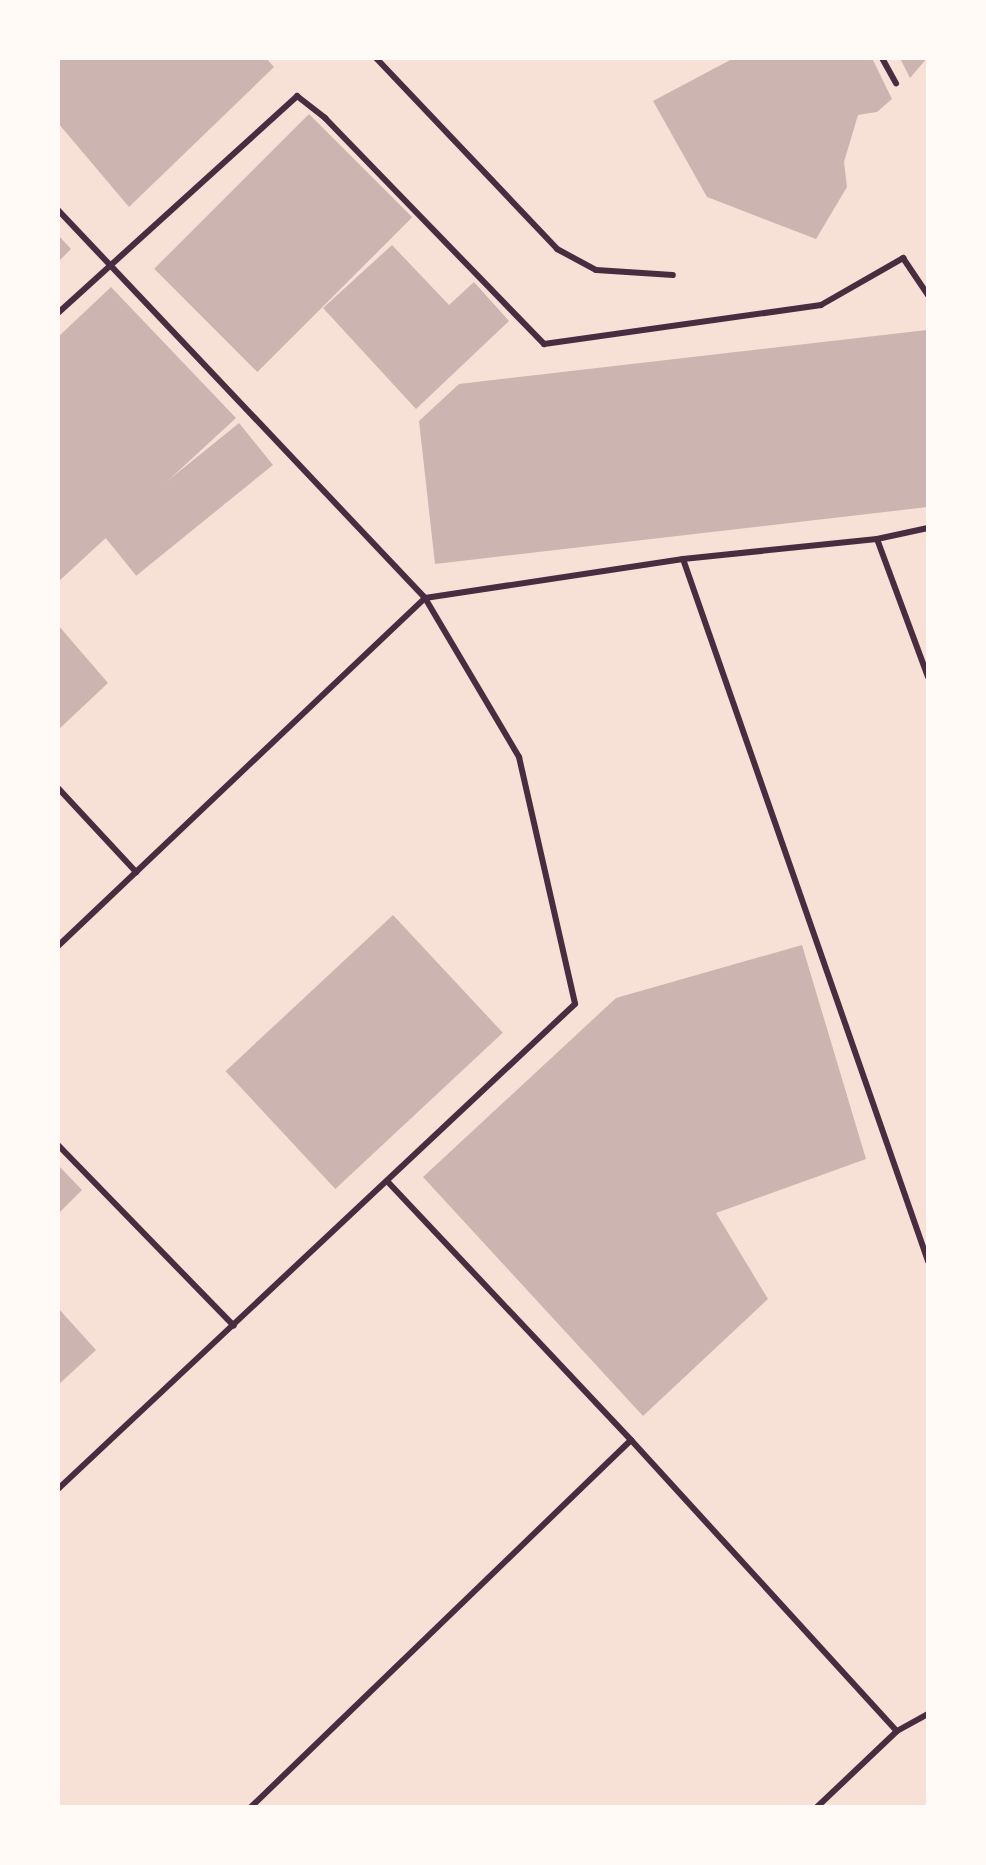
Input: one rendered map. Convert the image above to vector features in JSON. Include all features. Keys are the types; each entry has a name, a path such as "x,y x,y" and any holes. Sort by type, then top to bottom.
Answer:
{"lane":[{"path":"376,58 557,249 596,270 673,275"},
{"path":"882,58 896,83"},
{"path":"58,313 297,96 325,118 544,344 821,305 903,258 928,295"},
{"path":"58,210 425,598 519,757 575,1004 58,1489"},
{"path":"58,946 425,598 683,559 877,539 928,528"},
{"path":"877,539 928,677"},
{"path":"683,559 928,1261"},
{"path":"58,788 136,872"},
{"path":"58,1145 234,1326"},
{"path":"387,1181 631,1440 897,1731"},
{"path":"251,1807 631,1440"},
{"path":"817,1807 897,1731 928,1714"}],"building":[{"path":"58,58 266,58 274,67 129,207 58,123"},
{"path":"734,58 872,58 892,99 877,112 858,115 844,162 847,187 816,239 707,197 653,101"},
{"path":"900,58 927,58 910,78"},
{"path":"309,114 412,217 257,372 154,269"},
{"path":"58,235 71,249 58,262"},
{"path":"392,245 449,305 474,282 509,321 416,409 323,308"},
{"path":"111,287 236,418 58,582 58,337"},
{"path":"927,330 928,507 435,564 419,421 459,384"},
{"path":"239,423 273,465 136,576 102,534"},
{"path":"58,625 108,683 58,730"},
{"path":"393,915 503,1033 335,1189 226,1071"},
{"path":"802,945 866,1159 716,1213 768,1299 643,1416 423,1177 616,998"},
{"path":"58,1165 82,1190 58,1214"},
{"path":"58,1308 96,1350 58,1385"}]}
